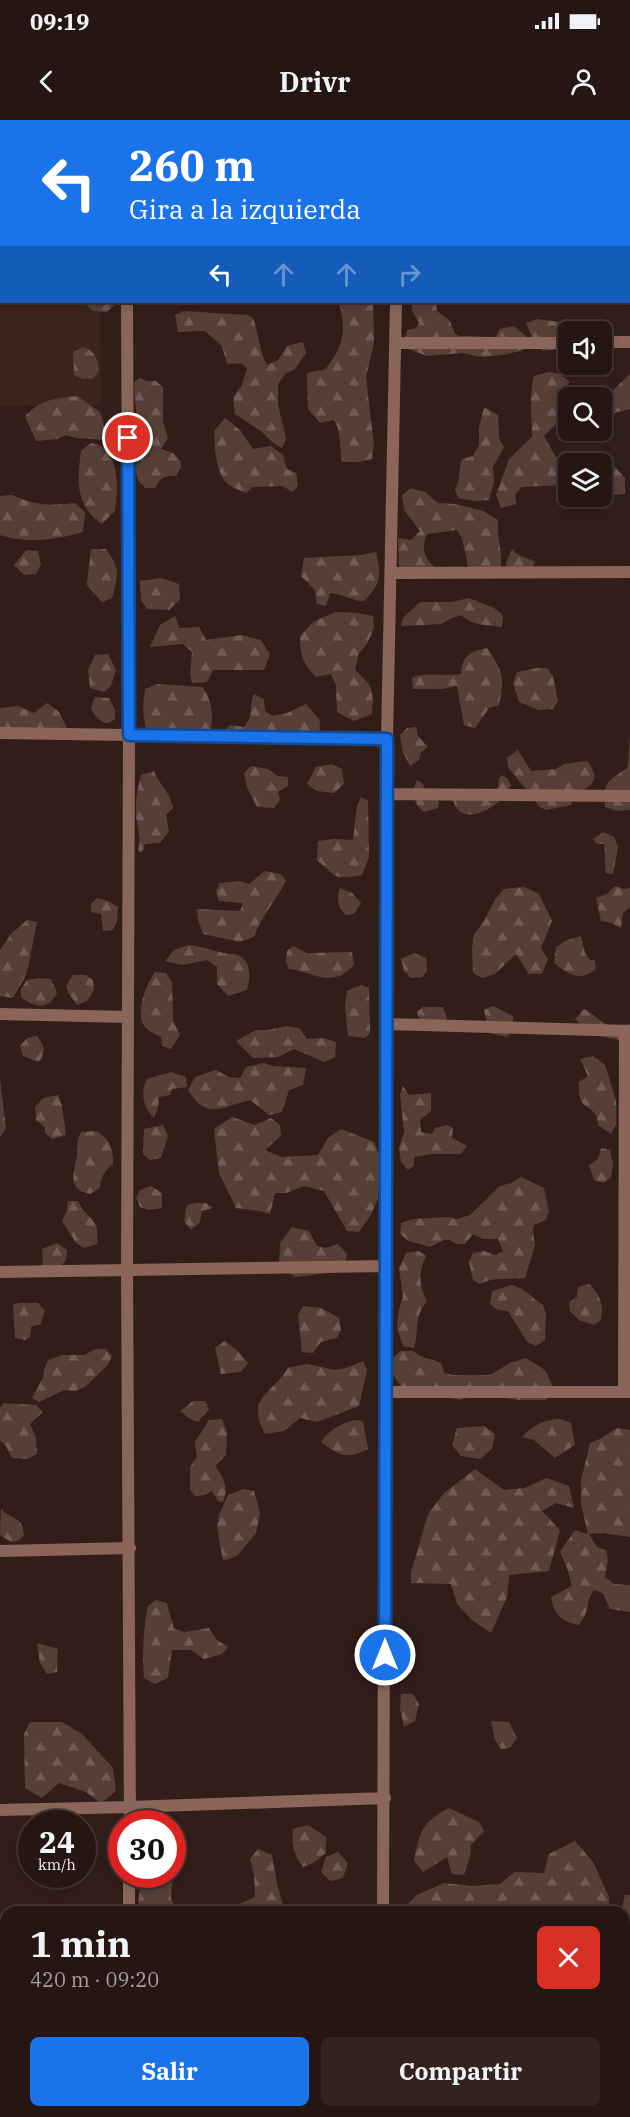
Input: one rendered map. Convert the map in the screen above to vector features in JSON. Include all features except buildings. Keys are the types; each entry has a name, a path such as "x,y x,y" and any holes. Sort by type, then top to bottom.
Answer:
{"street":[{"path":"127,303 129,735 127,1269 130,1807"},
{"path":"383,1906 387,739 396,303"},
{"path":"396,343 558,342"},
{"path":"612,342 630,342"},
{"path":"392,573 630,572"},
{"path":"0,733 387,739"},
{"path":"387,794 630,796"},
{"path":"0,1014 128,1017"},
{"path":"384,1392 627,1391 627,1030 386,1024"},
{"path":"0,1272 386,1266"},
{"path":"0,1551 130,1548"},
{"path":"0,1809 385,1798"},
{"path":"129,1888 129,1906"}],"shaded area":[{"path":"0,303 100,303 101,405 0,406"}],"green space":[{"path":"84,303 116,303 107,312 93,311"},
{"path":"339,303 373,303 374,342 366,377 374,446 372,459 359,462 342,462 339,435 334,420 320,423 308,409 307,373 326,369 340,344 343,321"},
{"path":"412,303 436,303 437,311 450,321 455,334 460,336 496,337 500,329 514,326 528,338 523,350 503,355 481,357 462,353 427,356 403,347 407,330 416,328 419,323 412,310"},
{"path":"184,311 247,315 253,318 267,365 278,360 287,346 303,342 306,353 295,369 285,374 278,384 278,405 286,438 282,448 235,414 233,397 242,385 247,368 241,363 227,364 222,346 205,331 178,332 175,315"},
{"path":"537,319 558,322 558,349 543,351 532,337 526,323"},
{"path":"83,347 93,353 96,359 99,370 94,378 83,379 74,375 73,352"},
{"path":"549,372 561,375 570,382 565,387 558,387 558,422 544,436 558,459 558,485 522,487 515,494 516,504 501,508 496,495 509,459 532,437 531,397 534,376"},
{"path":"630,374 630,409 612,413 612,391"},
{"path":"140,378 156,381 163,387 163,422 168,438 161,449 173,453 180,460 181,467 176,476 163,478 155,488 145,488 138,480 136,473 139,444 134,382"},
{"path":"77,396 100,412 107,434 102,440 66,435 57,439 36,441 25,416 36,406 49,401"},
{"path":"484,407 498,415 499,438 504,447 493,467 494,483 489,500 475,501 458,498 455,489 462,459 473,456 479,445 479,428"},
{"path":"225,418 240,430 253,449 271,446 283,455 287,469 296,473 298,486 292,492 283,486 252,487 246,493 224,480 218,467 214,431"},
{"path":"91,443 101,446 108,452 113,460 117,481 115,511 102,524 87,509 80,492 81,451"},
{"path":"615,467 625,478 625,494 612,495 612,468"},
{"path":"411,488 425,492 438,503 455,504 483,511 498,520 500,571 469,571 462,538 457,530 427,534 424,552 434,567 399,568 398,538 411,540 420,531 404,510 402,495"},
{"path":"12,495 43,504 75,503 85,512 83,532 41,540 0,535 0,496"},
{"path":"91,549 106,549 116,567 117,578 112,598 102,602 87,585"},
{"path":"512,549 535,562 530,572 507,574 506,563"},
{"path":"26,550 38,551 41,564 36,574 24,575 14,565"},
{"path":"376,552 379,579 364,601 330,593 326,606 317,604 315,590 301,576 304,558"},
{"path":"161,578 179,584 180,599 169,610 147,609 141,600 140,581"},
{"path":"469,598 494,608 503,615 502,627 475,623 462,615 441,624 401,626 403,618 420,602 452,602"},
{"path":"335,612 373,616 374,628 367,644 359,653 355,670 366,680 371,689 372,714 354,721 337,712 336,685 331,674 316,677 305,663 301,648 300,636 313,622"},
{"path":"175,616 179,628 199,627 206,640 242,635 261,640 270,654 264,670 213,670 207,682 192,683 190,674 192,652 183,644 150,647 160,625"},
{"path":"487,648 501,675 501,695 499,705 489,708 475,728 464,725 457,686 442,689 413,689 412,678 416,676 461,674 463,663 468,656 475,651"},
{"path":"108,654 116,670 111,686 104,692 90,688 88,670 95,655"},
{"path":"547,668 553,676 558,701 553,709 539,710 519,702 513,683 517,672"},
{"path":"158,684 202,687 209,698 212,710 210,736 183,733 173,742 147,740 143,709 145,689"},
{"path":"254,694 264,699 265,711 273,716 287,713 306,704 320,720 319,742 270,743 223,731 231,725 244,727 250,715"},
{"path":"95,697 109,698 115,710 115,719 104,723 98,719 91,708"},
{"path":"47,703 59,712 67,728 53,739 0,736 0,708 18,706 34,713"},
{"path":"416,727 418,736 428,747 421,752 419,760 410,766 402,750 400,735 407,728"},
{"path":"630,734 630,810 617,811 605,807 605,791 609,782 628,767"},
{"path":"518,750 531,771 556,769 564,764 587,761 594,773 593,782 575,794 571,805 546,810 540,807 508,767 507,758"},
{"path":"332,764 342,769 344,784 334,793 317,791 307,784 316,767"},
{"path":"251,766 268,769 278,776 288,777 288,786 278,792 280,800 274,808 257,807 247,787 244,773"},
{"path":"154,771 173,808 166,815 169,831 160,843 145,844 142,853 138,851 140,839 136,811 137,793 141,775"},
{"path":"501,775 507,778 511,785 498,802 478,813 460,812 455,804 453,792 494,790 498,788"},
{"path":"417,780 423,784 426,792 439,797 438,808 424,812 420,809 414,793"},
{"path":"361,797 368,801 369,857 362,875 336,876 317,860 318,841 353,840 357,807"},
{"path":"603,832 614,837 618,847 613,874 606,873 604,844 597,844 593,839"},
{"path":"265,871 281,874 286,881 254,937 240,942 203,934 197,909 240,911 243,903 219,901 216,891 220,883 239,881 249,884"},
{"path":"615,886 630,888 630,907 623,913 621,928 601,921 596,898 607,894"},
{"path":"524,887 539,894 552,921 541,948 548,959 542,974 529,974 516,954 495,974 482,978 473,973 474,934 504,889"},
{"path":"340,888 352,893 361,903 354,914 346,915 341,909 338,902"},
{"path":"97,898 118,907 117,921 113,930 103,931 101,914 91,912 91,904"},
{"path":"27,920 37,922 25,977 13,998 0,996 0,950 11,934"},
{"path":"581,936 585,953 590,960 595,960 596,969 579,976 570,974 554,963 556,947 565,941"},
{"path":"189,945 236,954 243,958 249,971 247,990 228,996 217,984 217,967 207,960 182,965 165,961 174,950"},
{"path":"293,946 307,953 352,952 354,965 346,972 330,978 289,969 286,962 287,951"},
{"path":"414,953 426,958 427,971 422,977 411,978 404,971 401,959"},
{"path":"155,972 166,973 172,982 173,1020 180,1035 171,1049 162,1046 161,1037 150,1031 142,1022 141,1010 144,996"},
{"path":"73,975 86,975 93,980 94,990 87,1001 77,1005 66,986"},
{"path":"51,979 57,993 49,1003 40,1006 21,997 21,989 27,980"},
{"path":"361,985 369,988 370,1033 365,1038 348,1036 345,1006 347,991"},
{"path":"493,1006 513,1016 513,1031 507,1037 489,1033 484,1010"},
{"path":"423,1007 443,1007 447,1019 443,1029 426,1025 420,1021 417,1012"},
{"path":"584,1009 608,1025 630,1024 630,1042 590,1034 575,1019"},
{"path":"286,1026 299,1028 307,1039 324,1038 336,1042 335,1057 324,1062 294,1049 278,1057 253,1058 236,1041 256,1030"},
{"path":"37,1036 44,1049 39,1062 23,1056 20,1046 27,1038"},
{"path":"593,1056 605,1065 616,1100 616,1125 611,1134 598,1125 597,1117 583,1104 579,1093 579,1082 588,1076 580,1059"},
{"path":"264,1063 273,1066 306,1068 303,1085 289,1090 282,1112 269,1115 250,1100 223,1108 208,1109 195,1100 188,1090 195,1077 216,1070 229,1077 240,1078 246,1067"},
{"path":"171,1072 186,1077 187,1087 172,1089 170,1095 159,1097 154,1118 144,1100 145,1084 147,1079"},
{"path":"0,1080 6,1128 1,1136 0,1136"},
{"path":"403,1086 409,1095 431,1093 431,1111 420,1120 421,1132 432,1134 435,1128 447,1125 453,1128 452,1138 467,1146 461,1154 431,1154 414,1157 414,1166 408,1170 401,1162 399,1148 404,1132 400,1095"},
{"path":"58,1095 66,1135 52,1139 45,1133 45,1127 36,1120 35,1107 43,1098"},
{"path":"232,1117 255,1125 271,1118 280,1125 281,1136 265,1150 281,1157 318,1155 328,1138 341,1129 374,1142 380,1157 378,1198 371,1215 359,1232 347,1231 324,1191 304,1186 286,1193 275,1193 270,1214 236,1208 219,1173 214,1129"},
{"path":"163,1125 168,1136 161,1158 150,1160 143,1154 144,1129"},
{"path":"96,1131 110,1144 113,1164 104,1174 100,1188 90,1194 77,1188 73,1174 81,1132"},
{"path":"601,1148 610,1150 613,1164 611,1177 604,1183 594,1180 589,1165 598,1159"},
{"path":"521,1177 544,1188 549,1211 546,1220 534,1225 535,1245 525,1278 496,1279 480,1284 473,1280 469,1262 473,1253 484,1251 495,1255 503,1251 498,1239 483,1239 473,1234 465,1244 444,1240 430,1247 409,1241 400,1234 401,1223 413,1219 448,1217 457,1219 470,1215 500,1186"},
{"path":"151,1186 162,1193 162,1208 149,1210 140,1207 136,1198 140,1190"},
{"path":"68,1201 78,1201 95,1223 97,1244 84,1248 76,1243 62,1221 67,1211"},
{"path":"206,1203 213,1208 202,1211 200,1222 191,1230 184,1221 187,1205"},
{"path":"292,1227 309,1231 317,1246 326,1248 338,1244 347,1254 344,1267 329,1273 296,1277 279,1267 280,1243"},
{"path":"57,1243 67,1250 66,1260 60,1267 43,1266 42,1249"},
{"path":"419,1251 426,1256 420,1279 427,1302 418,1318 414,1348 403,1346 397,1327 403,1297 399,1268 406,1253"},
{"path":"590,1284 599,1297 602,1309 601,1320 594,1325 579,1320 570,1311 569,1302 577,1297 578,1287"},
{"path":"512,1285 525,1291 543,1305 546,1314 545,1340 536,1346 527,1342 508,1311 498,1310 490,1304 492,1291"},
{"path":"38,1303 45,1311 40,1324 31,1327 30,1337 25,1340 15,1338 13,1304"},
{"path":"303,1306 321,1308 339,1318 341,1330 337,1338 321,1342 313,1353 302,1352 298,1315"},
{"path":"225,1341 248,1363 241,1372 221,1374 215,1348"},
{"path":"96,1349 106,1349 112,1356 108,1365 85,1387 75,1391 64,1390 39,1402 32,1398 43,1378 48,1360 62,1355 84,1355"},
{"path":"401,1351 413,1351 420,1356 441,1363 444,1373 452,1375 490,1375 510,1363 526,1358 545,1370 552,1384 546,1400 518,1400 477,1393 460,1400 401,1386 392,1373 392,1358"},
{"path":"363,1361 367,1370 359,1406 317,1422 300,1418 284,1431 265,1434 258,1411 259,1404 288,1368 307,1364 335,1370"},
{"path":"193,1401 205,1401 209,1409 198,1422 180,1411"},
{"path":"4,1403 36,1405 43,1412 30,1424 36,1438 37,1454 27,1459 12,1458 0,1440 0,1407"},
{"path":"222,1419 227,1432 226,1455 215,1466 225,1483 226,1492 223,1502 218,1501 212,1491 205,1495 195,1496 190,1489 190,1467 197,1457 195,1442 209,1420"},
{"path":"560,1419 571,1423 575,1445 555,1458 534,1440 522,1437 539,1424"},
{"path":"355,1420 363,1421 368,1449 354,1455 343,1455 321,1442 336,1428"},
{"path":"484,1426 495,1434 492,1449 480,1459 461,1456 452,1445 457,1428"},
{"path":"617,1428 630,1430 630,1537 603,1533 589,1534 597,1547 606,1550 608,1560 605,1577 614,1584 630,1585 630,1612 610,1609 603,1593 594,1590 589,1599 587,1611 578,1625 559,1616 551,1597 572,1586 560,1552 575,1530 588,1534 581,1504 581,1481 590,1443"},
{"path":"475,1469 504,1490 525,1488 546,1478 569,1486 574,1508 556,1503 542,1511 560,1530 549,1571 509,1575 507,1597 491,1633 473,1621 457,1604 451,1584 411,1583 411,1573 428,1514 444,1493"},
{"path":"243,1489 254,1491 260,1513 256,1533 237,1556 223,1561 217,1527 219,1515 228,1495"},
{"path":"1,1509 22,1525 24,1536 18,1541 11,1542 0,1535"},
{"path":"156,1600 167,1603 174,1629 185,1632 209,1628 217,1640 228,1647 222,1654 204,1659 191,1650 172,1650 168,1678 155,1684 144,1678 143,1642 146,1615 148,1606"},
{"path":"37,1643 58,1649 57,1672 47,1674 40,1663"},
{"path":"401,1694 413,1694 419,1704 415,1721 404,1727 400,1709"},
{"path":"491,1721 509,1722 517,1738 510,1748 501,1749 495,1740"},
{"path":"30,1722 62,1722 82,1734 113,1768 116,1791 101,1803 86,1792 59,1783 42,1798 25,1788 24,1734"},
{"path":"449,1808 479,1822 484,1831 471,1845 464,1875 452,1874 447,1857 423,1872 414,1861 420,1835 427,1823"},
{"path":"308,1825 326,1837 326,1853 303,1867 294,1850 293,1829"},
{"path":"575,1841 593,1862 609,1897 608,1906 405,1906 417,1895 444,1883 472,1886 500,1884 514,1872 544,1873 549,1854"},
{"path":"258,1849 272,1855 283,1906 235,1906 255,1897 254,1874 250,1859"},
{"path":"338,1852 348,1863 343,1878 330,1881 321,1872 326,1857"},
{"path":"140,1888 172,1888 171,1898 174,1906 138,1906"},
{"path":"625,1895 630,1895 630,1906 622,1906"}],"route":[{"path":"128,438 129,735 387,739 385,1655"}]}
